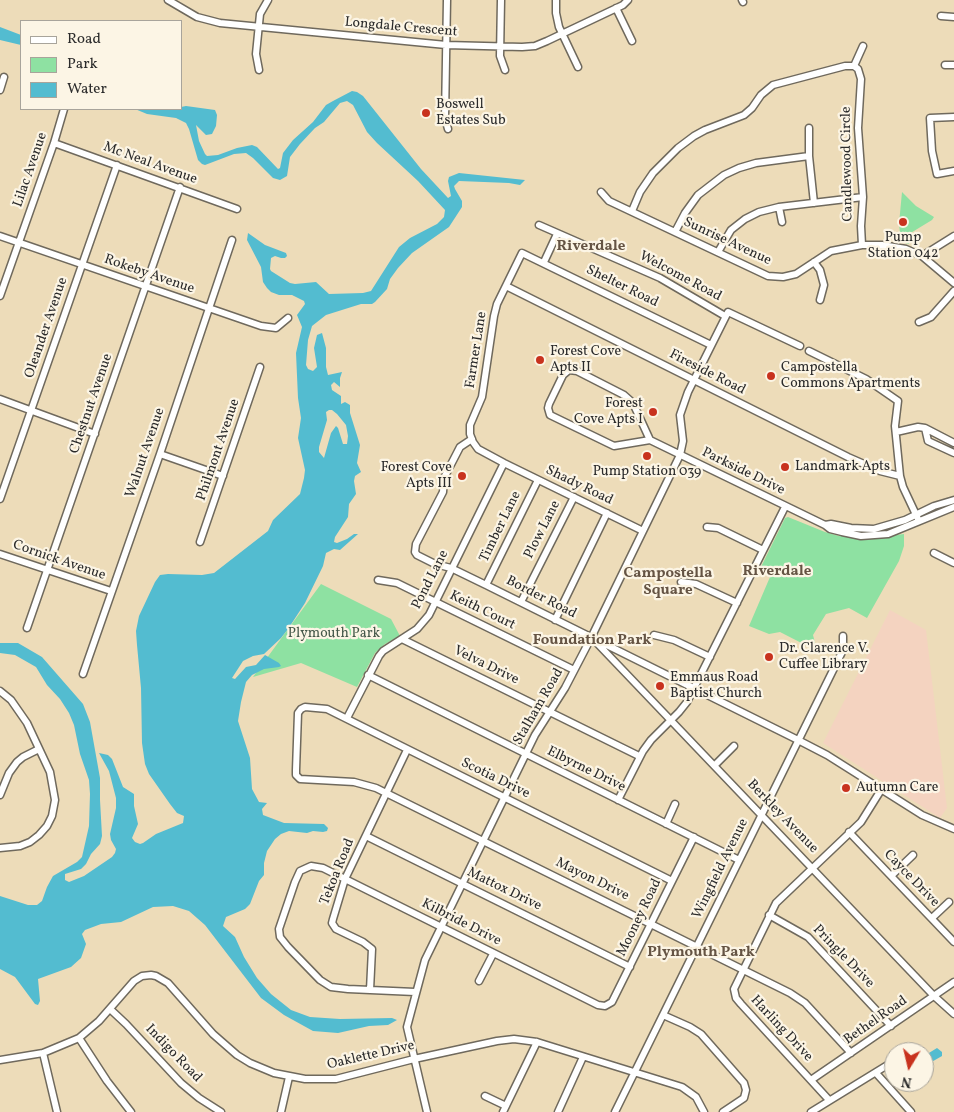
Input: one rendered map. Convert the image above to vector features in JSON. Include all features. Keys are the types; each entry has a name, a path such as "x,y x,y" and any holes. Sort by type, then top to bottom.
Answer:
{"street":[{"name":"Longdale Crescent","path":"168,0 187,12 208,21 446,46 500,47 535,46 616,8 628,0"},
{"path":"259,70 256,54 259,27 262,9 268,0"},
{"path":"447,0 445,118 448,129"},
{"path":"501,0 500,47 501,62 505,70"},
{"path":"556,0 557,20 578,67"},
{"path":"616,8 632,41"},
{"path":"941,16 954,17"},
{"path":"632,211 640,192 653,173 678,148 694,136 744,115 772,85 845,66 854,66 863,46"},
{"path":"946,65 954,65"},
{"name":"Candlewood Circle","path":"854,66 858,69 861,79 858,135 863,198 862,245"},
{"path":"0,90 4,77"},
{"name":"Lilac Avenue","path":"0,296 54,143 64,110"},
{"path":"954,117 930,118 932,151 937,174 954,172"},
{"path":"809,128 809,156 814,203"},
{"name":"Mc Neal Avenue","path":"54,143 237,209"},
{"path":"674,232 685,212 698,196 724,175 756,163 809,156"},
{"name":"Oleander Avenue","path":"0,500 117,165"},
{"name":"Chestnut Avenue","path":"27,628 180,188"},
{"name":"Sunrise Avenue","path":"601,192 609,201 759,272 776,277 796,274 831,251 862,245 898,247 922,256 954,283"},
{"path":"718,252 731,230 745,219 759,212 779,207 863,198"},
{"path":"779,207 782,222"},
{"name":"Welcome Road","path":"539,225 660,278 725,316"},
{"path":"544,262 557,234"},
{"name":"Rokeby Avenue","path":"0,236 209,309 271,328 279,327 288,318"},
{"path":"922,256 954,236"},
{"name":"Walnut Avenue","path":"83,674 232,240"},
{"name":"Shelter Road","path":"522,253 544,262 711,345"},
{"name":"Farmer Lane","path":"472,438 470,425 482,397 494,316 522,253"},
{"path":"814,262 820,270 824,285 820,300"},
{"name":"Fireside Road","path":"506,286 848,457 880,471 900,476"},
{"path":"919,322 931,317 954,291"},
{"path":"725,316 728,312 800,346"},
{"name":"Stalham Road","path":"427,1112 407,1027 425,960 526,754 592,638 680,455 683,441 681,408 725,316"},
{"path":"809,351 866,379 898,400 896,432 900,476 917,518"},
{"name":"Philmont Avenue","path":"200,542 260,367"},
{"path":"569,370 577,370 624,395 633,403 650,440 614,446 552,417 548,412 549,404 563,375 569,370"},
{"path":"0,399 95,434"},
{"path":"896,432 918,427 925,428 954,443"},
{"path":"925,428 928,441 954,453"},
{"name":"Shady Road","path":"472,438 478,449 504,463 644,530"},
{"name":"Border Road","path":"472,438 460,447 444,478 443,492 415,547 417,555 435,564 451,568 798,740 827,755 928,819 954,829"},
{"name":"Parkside Drive","path":"650,440 825,525 874,529 954,508"},
{"path":"160,454 223,476"},
{"name":"Pond Lane","path":"347,718 375,661 383,651 421,625 435,602 504,463"},
{"name":"Timber Lane","path":"486,585 538,480"},
{"name":"Plow Lane","path":"521,602 574,497"},
{"name":"Parkside Drive","path":"917,518 934,506 954,500"},
{"path":"618,800 639,756 651,740 684,707 695,689 785,507"},
{"path":"555,620 607,513"},
{"path":"707,528 718,528 763,550"},
{"path":"934,553 954,563"},
{"name":"Cornick Avenue","path":"0,554 111,592"},
{"name":"Keith Court","path":"378,580 397,583 574,670"},
{"path":"681,582 696,584 737,603"},
{"path":"654,635 674,640 710,657"},
{"name":"Wingfield Avenue","path":"615,1112 843,650 843,636"},
{"name":"Berkley Avenue","path":"592,638 934,996 954,1014"},
{"name":"Velva Drive","path":"402,639 639,756"},
{"path":"613,660 615,654 620,651"},
{"name":"Elbyrne Drive","path":"368,675 740,860"},
{"path":"0,690 6,694 24,716 50,772 55,800 52,816 47,826 39,835 30,842 15,848 0,848"},
{"name":"Scotia Drive","path":"298,777 296,770 298,713 305,707 327,709 672,880"},
{"path":"715,765 734,746"},
{"path":"0,795 9,772 17,762 39,749"},
{"name":"Tekoa Road","path":"370,990 372,949 363,942 336,929 332,923 345,880 407,750"},
{"name":"Mayon Drive","path":"298,777 303,780 364,784 387,793 651,923 797,997 851,1053"},
{"name":"Harling Drive","path":"829,1100 736,998 734,989 769,915 780,898 864,818 881,790"},
{"path":"666,824 675,804"},
{"name":"Cayce Drive","path":"849,832 954,942"},
{"name":"Mattox Drive","path":"366,836 630,967"},
{"name":"Mooney Road","path":"605,1006 612,1002 694,837"},
{"path":"891,876 913,855"},
{"name":"Kilbride Drive","path":"370,990 337,989 324,983 280,937 279,929 297,875 305,868 316,866 598,1005 605,1006"},
{"path":"932,918 949,902"},
{"name":"Pringle Drive","path":"769,915 808,937 891,1026"},
{"path":"480,981 493,954"},
{"name":"Oaklette Drive","path":"0,1060 43,1053 79,1038 94,1026 134,981 146,975 156,976 168,982 213,1034 237,1055 258,1066 289,1077 314,1080 336,1079 414,1059 496,1041 514,1039 537,1042 688,1090 696,1097 704,1112"},
{"name":"Bethel Road","path":"811,1080 954,982"},
{"path":"370,990 415,992"},
{"name":"Indigo Road","path":"110,1009 181,1083 199,1098 221,1112"},
{"path":"664,1015 690,1027 700,1034 744,1083 746,1090 744,1098 723,1112"},
{"path":"79,1038 111,1088 131,1112"},
{"path":"485,1096 504,1109 537,1042"},
{"path":"43,1053 57,1112"},
{"path":"558,1112 583,1058"},
{"path":"811,1112 884,1068"},
{"path":"876,1073 912,1112"},
{"path":"281,1112 289,1077"}],"shaded area":[{"path":"890,610 926,630 947,808 940,818 823,743"}],"green space":[{"path":"902,192 916,206 934,217 909,234 909,244 901,242 899,224"},
{"path":"788,517 839,536 872,538 904,534 904,546 899,561 867,618 849,608 826,614 813,635 817,651 780,632 769,634 749,626 770,577 759,571 785,518"},
{"name":"Plymouth Park","path":"321,584 391,619 400,636 385,644 375,653 357,687 301,663 253,677"}],"water":[{"path":"0,27 20,35 20,45 0,40"},
{"path":"352,91 363,96 421,169 448,198 451,196 449,177 459,173 525,180 520,185 459,181 454,186 462,201 462,207 449,227 412,253 398,268 390,279 387,289 375,302 372,304 361,304 326,315 312,326 308,340 306,365 308,369 313,371 317,367 314,348 317,335 322,333 326,348 328,375 342,372 340,387 334,382 331,385 332,390 341,396 341,404 345,402 350,405 350,413 360,445 357,463 361,472 355,476 356,494 349,504 348,517 335,537 334,542 337,543 354,534 358,534 340,550 334,549 326,553 323,566 305,603 288,629 264,654 253,656 243,661 232,678 235,679 246,667 256,665 265,655 281,666 264,669 252,675 246,682 238,721 250,758 252,789 259,802 267,803 262,809 263,815 284,823 324,824 328,828 327,831 323,832 289,831 275,839 267,851 264,875 259,881 250,904 245,909 226,917 223,926 235,937 244,957 257,978 271,994 291,1010 310,1017 340,1019 392,1018 397,1020 388,1025 369,1026 338,1033 313,1031 284,1015 261,998 205,925 189,911 173,906 153,907 121,922 101,924 85,930 82,934 86,944 81,958 71,967 38,979 40,1001 38,1005 35,1004 15,977 0,969 0,896 28,905 37,905 42,901 53,876 82,857 89,826 89,780 80,754 74,725 60,699 47,685 36,667 15,655 0,653 0,643 18,643 42,657 83,704 90,722 100,778 102,836 100,844 91,854 86,864 81,869 65,874 65,880 69,882 84,876 115,853 116,849 110,834 116,808 116,798 109,771 99,753 108,755 112,759 123,787 134,794 134,806 138,824 132,838 135,842 143,843 156,834 183,823 184,816 177,813 170,804 149,774 145,764 142,743 141,688 136,631 139,616 160,575 202,575 214,573 268,531 273,520 300,494 305,470 298,438 301,418 296,353 302,327 297,315 305,304 304,301 292,295 279,295 267,288 263,282 261,267 247,240 248,233 265,245 286,253 287,256 285,258 275,256 271,258 270,269 290,283 316,282 329,294 363,293 371,291 399,247 410,238 437,224 444,217 445,210 367,132 353,105 347,101 340,103 324,122 315,128 300,144 290,157 287,176 280,180 273,178 246,153 234,154 205,165 202,164 198,160 186,123 176,118 147,114 137,110 182,110 182,107 186,106 215,110 217,115 216,126 212,134 206,135 196,125 199,141 207,156 218,155 252,145 257,147 278,169 280,168 283,153 293,140 313,122 326,105","holes":["332,410 346,425 347,444 343,444 336,426 331,433 324,458 319,452 319,447 327,420 326,412"]},
{"path":"937,1048 942,1052 942,1056 934,1061 934,1050"}],"place":[{"name":"Boswell Estates Sub","path":"426,113"},
{"name":"Pump Station 042","path":"903,222"},
{"name":"Forest Cove Apts II","path":"540,360"},
{"name":"Campostella Commons Apartments","path":"771,376"},
{"name":"Forest Cove Apts I","path":"653,412"},
{"name":"Pump Station 039","path":"647,456"},
{"name":"Landmark Apts","path":"785,467"},
{"name":"Forest Cove Apts III","path":"462,476"},
{"name":"Dr. Clarence V. Cuffee Library","path":"769,657"},
{"name":"Emmaus Road Baptist Church","path":"660,686"},
{"name":"Autumn Care","path":"846,788"}],"district":[{"name":"Riverdale","path":"591,247"},
{"name":"Riverdale","path":"777,572"},
{"name":"Campostella Square","path":"668,582"},
{"name":"Foundation Park","path":"592,641"},
{"name":"Plymouth Park","path":"701,953"}]}
